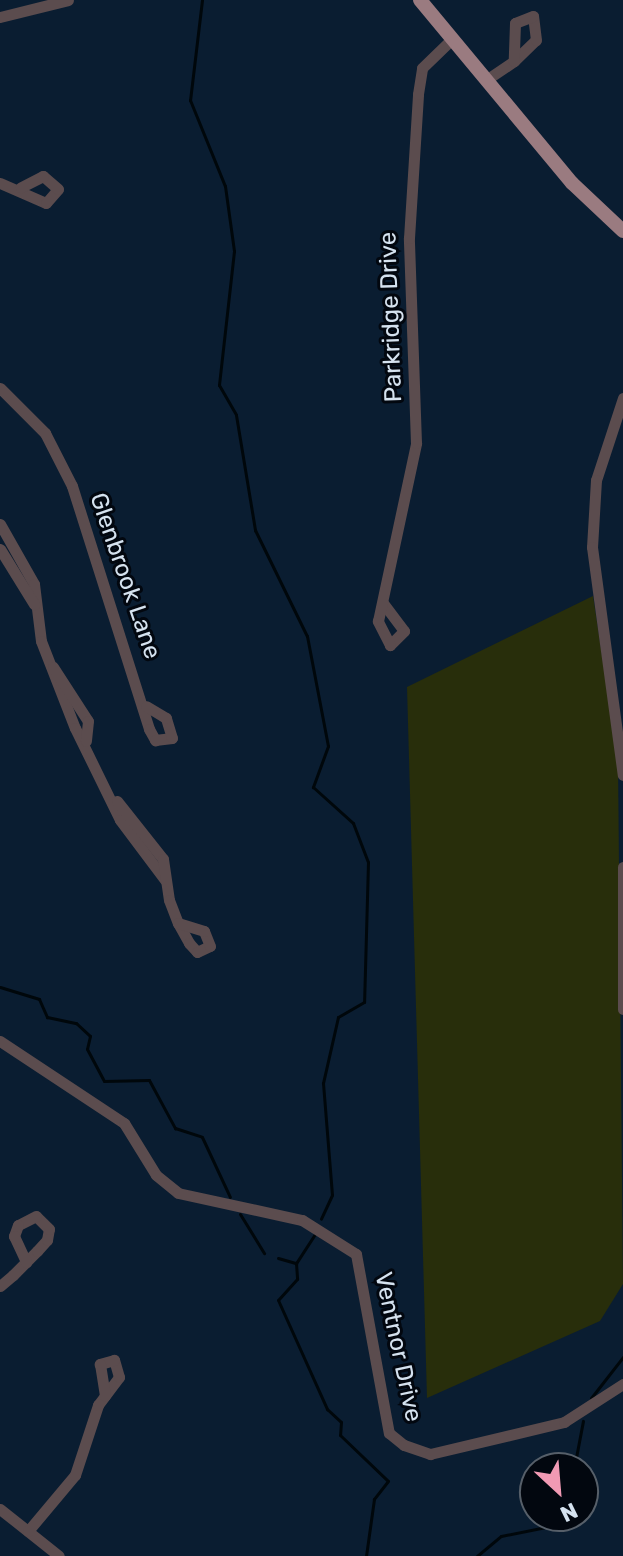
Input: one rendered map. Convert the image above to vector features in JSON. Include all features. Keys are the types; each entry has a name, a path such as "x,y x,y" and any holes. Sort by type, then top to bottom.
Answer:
{"main road":[{"path":"420,0 572,183 623,231"}],"street":[{"path":"0,17 68,0"},
{"name":"Parkridge Drive","path":"383,603 416,443 409,238 418,94 422,68 452,39"},
{"path":"486,80 514,61"},
{"path":"0,183 21,187"},
{"name":"Glenbrook Lane","path":"0,388 45,433 72,486 146,706"},
{"path":"623,398 596,480 592,547 623,775"},
{"path":"0,524 34,584 34,604"},
{"path":"0,549 34,604 53,666 56,687 117,801 120,820 165,880 178,923"},
{"path":"623,867 623,1009"},
{"name":"Ventnor Drive","path":"0,1041 124,1123 156,1175 178,1193 302,1220 356,1254 389,1433 404,1445 430,1454 564,1422 623,1384"},
{"path":"0,1286 26,1262"},
{"path":"28,1531 75,1475 105,1396"},
{"path":"0,1509 59,1556"}],"green space":[{"path":"593,596 618,761 623,1284 600,1321 427,1398 407,687"}],"waterway":[{"path":"202,0 190,100 225,186 234,251 219,385 236,415 255,530 307,636 328,746 313,787 353,823 368,862 364,1002 338,1017 323,1083 332,1195 321,1219"},
{"path":"0,987 39,999 47,1017 76,1023 90,1036 87,1049 104,1081 149,1080 175,1128 202,1137 230,1197"},
{"path":"240,1214 264,1253"},
{"path":"315,1234 296,1263 297,1279 278,1300 327,1409 341,1422 340,1435 388,1481 374,1499 366,1556"},
{"path":"278,1258 296,1263"},
{"path":"591,1398 623,1357"},
{"path":"577,1452 583,1421"},
{"path":"477,1556 501,1536 521,1532"}]}
